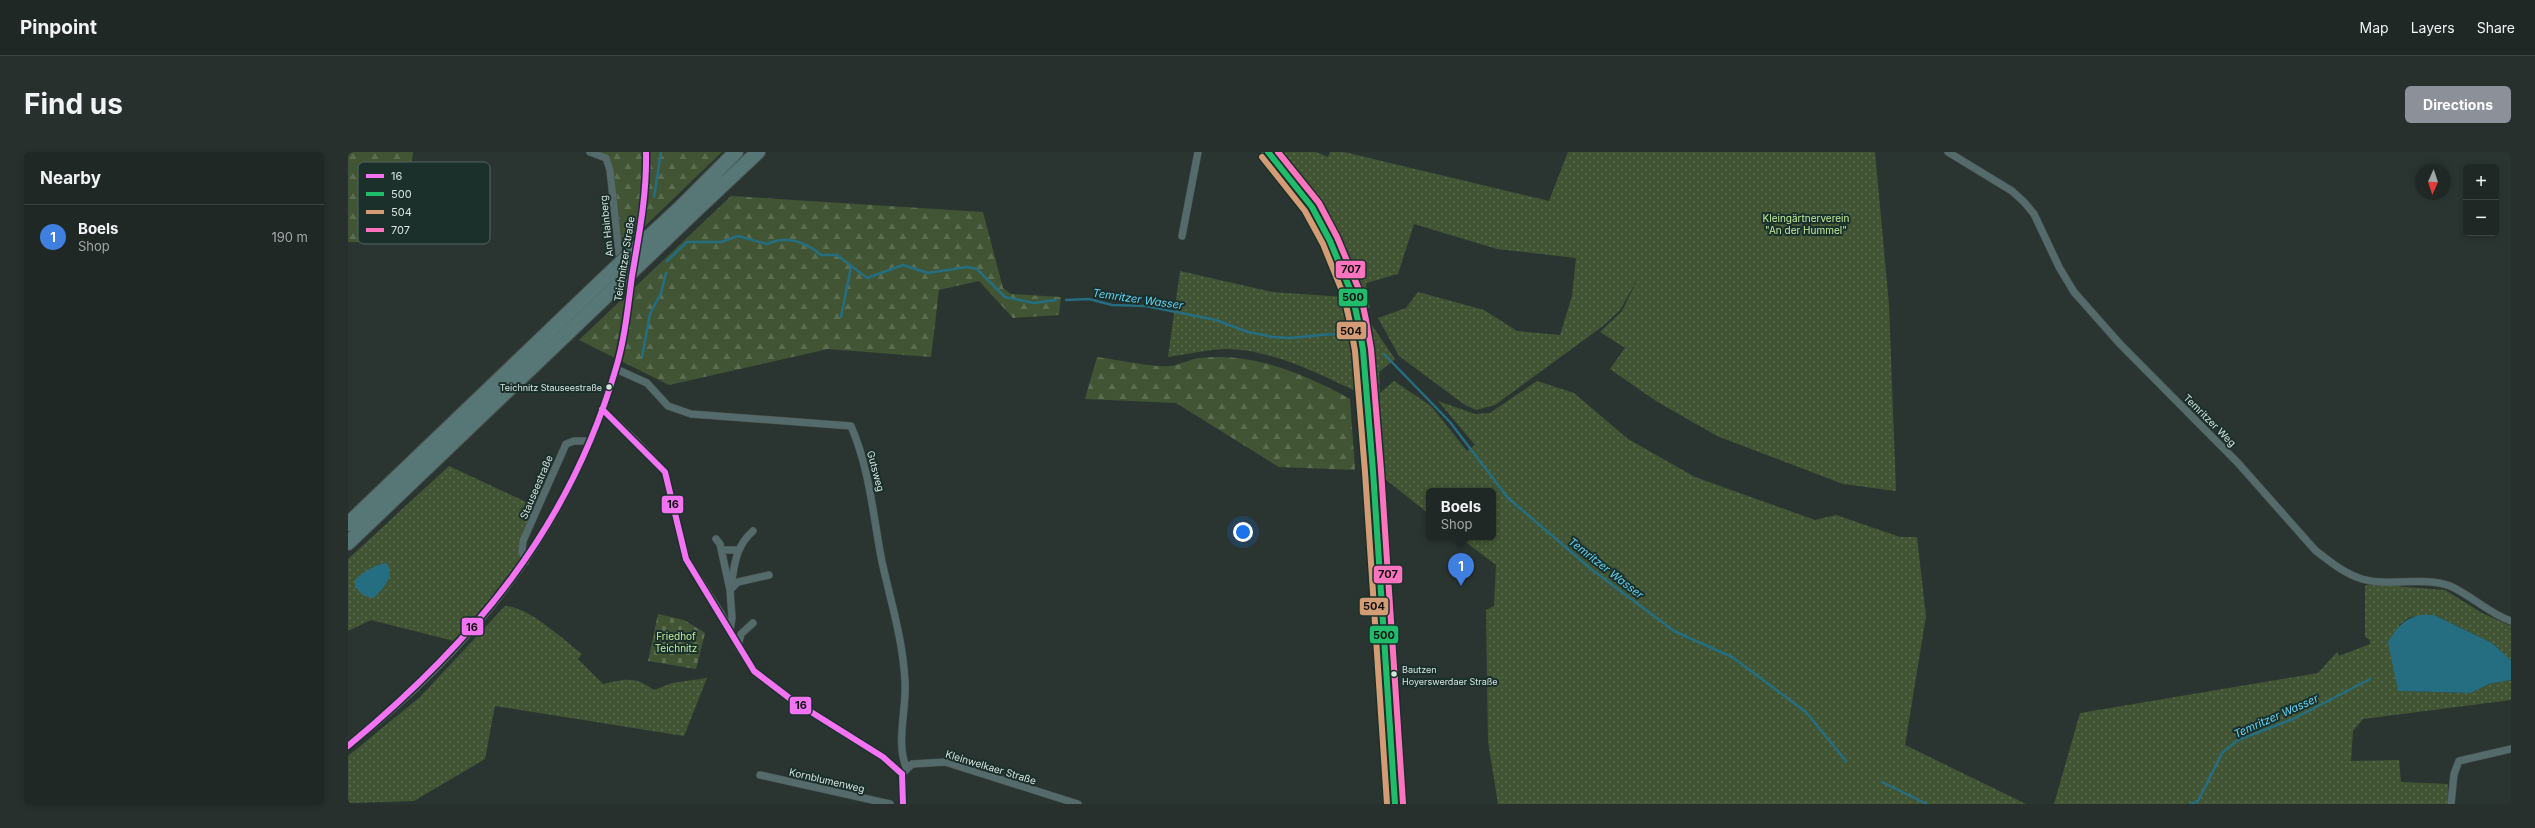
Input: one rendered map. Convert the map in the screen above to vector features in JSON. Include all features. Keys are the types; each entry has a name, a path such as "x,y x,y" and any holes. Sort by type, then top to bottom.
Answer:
{"highway":[{"path":"687,209 736,152"},
{"path":"348,544 614,279 687,209 758,152"},
{"path":"348,524 614,279"}],"main road":[{"path":"1268,152 1312,207 1330,241 1352,294 1358,321 1363,350 1373,471 1395,804"}],"street":[{"name":"Am Hainberg","path":"590,152 606,158 610,170 618,252 627,309"},
{"name":"Teichnitzer Straße","path":"616,369 627,309 647,171 646,152"},
{"path":"1182,236 1198,152"},
{"name":"Temritzer Weg","path":"1948,152 2012,191 2024,202 2034,214 2059,267 2074,292 2120,344 2238,464 2315,550 2329,561 2362,579 2438,583 2451,587 2488,611 2511,622"},
{"path":"348,746 412,693 458,646 501,596 525,562 565,499 602,410 616,369"},
{"name":"Gutsweg","path":"616,369 647,383 668,406 691,414 852,426 872,497 882,563 902,648 905,682 902,752 904,771"},
{"path":"602,410 664,472 686,559 754,671 773,686 904,771 903,804"},
{"name":"Stauseestraße","path":"525,562 522,551 523,541 566,444 574,441 589,441"},
{"path":"730,590 737,550 742,540 752,531"},
{"path":"716,538 722,550 730,590 732,618 730,631"},
{"path":"722,550 737,550"},
{"path":"730,590 738,582 769,575"},
{"path":"738,646 742,634 753,623"},
{"path":"2451,804 2454,774 2459,761 2511,750"},
{"name":"Kleinwelkaer Straße","path":"904,771 912,764 945,762 1078,804"},
{"name":"Kornblumenweg","path":"760,776 890,804"}],"green space":[{"path":"348,152 413,152 412,162 358,162 358,242 348,242"},
{"path":"590,152 722,152 618,252 606,158"},
{"name":"Kleingärtnerverein \"An der Hummel\"","path":"1275,152 1316,152 1328,157 1330,152 1344,152 1549,201 1568,152 1875,152 1889,305 1896,491 1843,484 1717,436 1656,401 1610,369 1625,348 1600,332 1622,311 1638,278 1620,310 1603,326 1495,405 1476,410 1465,405 1399,356 1378,318 1406,308 1418,292 1484,310 1517,331 1560,335 1572,296 1576,258 1497,249 1414,224 1398,274 1366,283 1370,308 1362,308 1345,262"},
{"path":"731,196 983,212 1003,288 1011,294 1061,297 1059,315 1013,318 979,281 939,290 931,357 828,349 669,385 579,340"},
{"path":"1180,271 1272,292 1344,297 1353,350 1356,391 1279,358 1246,351 1229,349 1214,350 1168,357"},
{"path":"1371,324 1395,359 1379,372 1380,393 1394,381 1431,406 1467,451 1475,445 1438,401 1475,414 1490,413 1537,381 1574,393 1628,439 1695,477 1815,520 1836,515 1900,537 1917,537 1926,616 1905,745 2026,804 1498,804 1488,741 1486,610 1494,606 1496,565 1463,540 1496,540 1496,488 1426,488 1426,512 1380,475 1366,327"},
{"path":"1097,357 1145,365 1163,366 1174,365 1200,358 1239,358 1297,373 1350,399 1355,470 1279,467 1176,403 1085,399"},
{"path":"449,466 537,507 523,541 525,562 454,641 371,620 348,631 348,559"},
{"path":"2370,584 2445,590 2482,613 2511,626 2511,660 2492,643 2434,615 2410,617 2399,625 2398,691 2471,693 2489,684 2511,680 2511,700 2363,719 2353,731 2351,761 2399,760 2401,782 2448,784 2448,804 2054,804 2080,713 2318,673 2337,652 2339,656 2370,644 2370,640 2365,637 2365,586"},
{"path":"505,606 514,607 535,617 556,633 582,654 578,659 603,684 630,680 641,682 654,690 672,683 707,678 684,736 495,706 485,759 414,801 348,803 348,756 420,697"},
{"name":"Friedhof Teichnitz","path":"658,614 684,620 705,633 696,669 648,661"}],"water":[{"path":"387,563 390,574 385,586 374,598 364,596 355,587 355,580 370,569"},
{"path":"2420,615 2434,615 2492,643 2511,660 2511,680 2489,684 2471,693 2398,691 2388,642 2394,632 2401,625 2409,619"}],"waterway":[{"name":"Temritzer Wasser","path":"654,197 661,152"},
{"name":"Temritzer Wasser","path":"667,261 687,242 721,242 738,236 767,244 774,241 788,240 802,243 821,255 837,255 867,278 903,265 928,273 967,267 977,269 1005,297 1034,303 1056,300"},
{"path":"841,317 851,267"},
{"path":"642,357 650,314 661,293 666,273"},
{"name":"Temritzer Wasser","path":"1066,300 1089,299 1112,305 1146,306 1216,320 1248,332 1273,337 1290,338 1331,334 1349,336"},
{"name":"Temritzer Wasser","path":"1384,354 1450,422 1508,498 1591,569 1674,631 1732,657 1806,712 1846,761"},
{"name":"Temritzer Wasser","path":"2191,804 2198,801 2222,753 2238,740 2293,719 2370,679"},
{"name":"Temritzer Wasser","path":"1882,782 1927,804"}],"transit line":[{"name":"16","path":"348,746 394,706 476,623 512,578 544,531 572,480 596,426 616,368 622,345 642,214 646,152"},
{"name":"500","path":"1268,152 1312,207 1330,241 1352,294 1358,321 1363,350 1373,471 1395,804"},
{"name":"707","path":"1278,152 1319,203 1337,237 1360,292 1366,320 1371,349 1381,470 1403,803"},
{"name":"504","path":"1262,157 1305,211 1323,244 1344,296 1350,323 1355,351 1365,472 1387,804"},
{"name":"16","path":"602,409 665,472 686,559 754,671 792,700 883,757 902,774"},
{"name":"16","path":"902,774 903,804"}],"place":[{"name":"Teichnitz Stauseestraße","path":"609,387"},
{"name":"Boels","path":"1461,586"},
{"name":"Bautzen Hoyerswerdaer Straße","path":"1394,674"}]}
